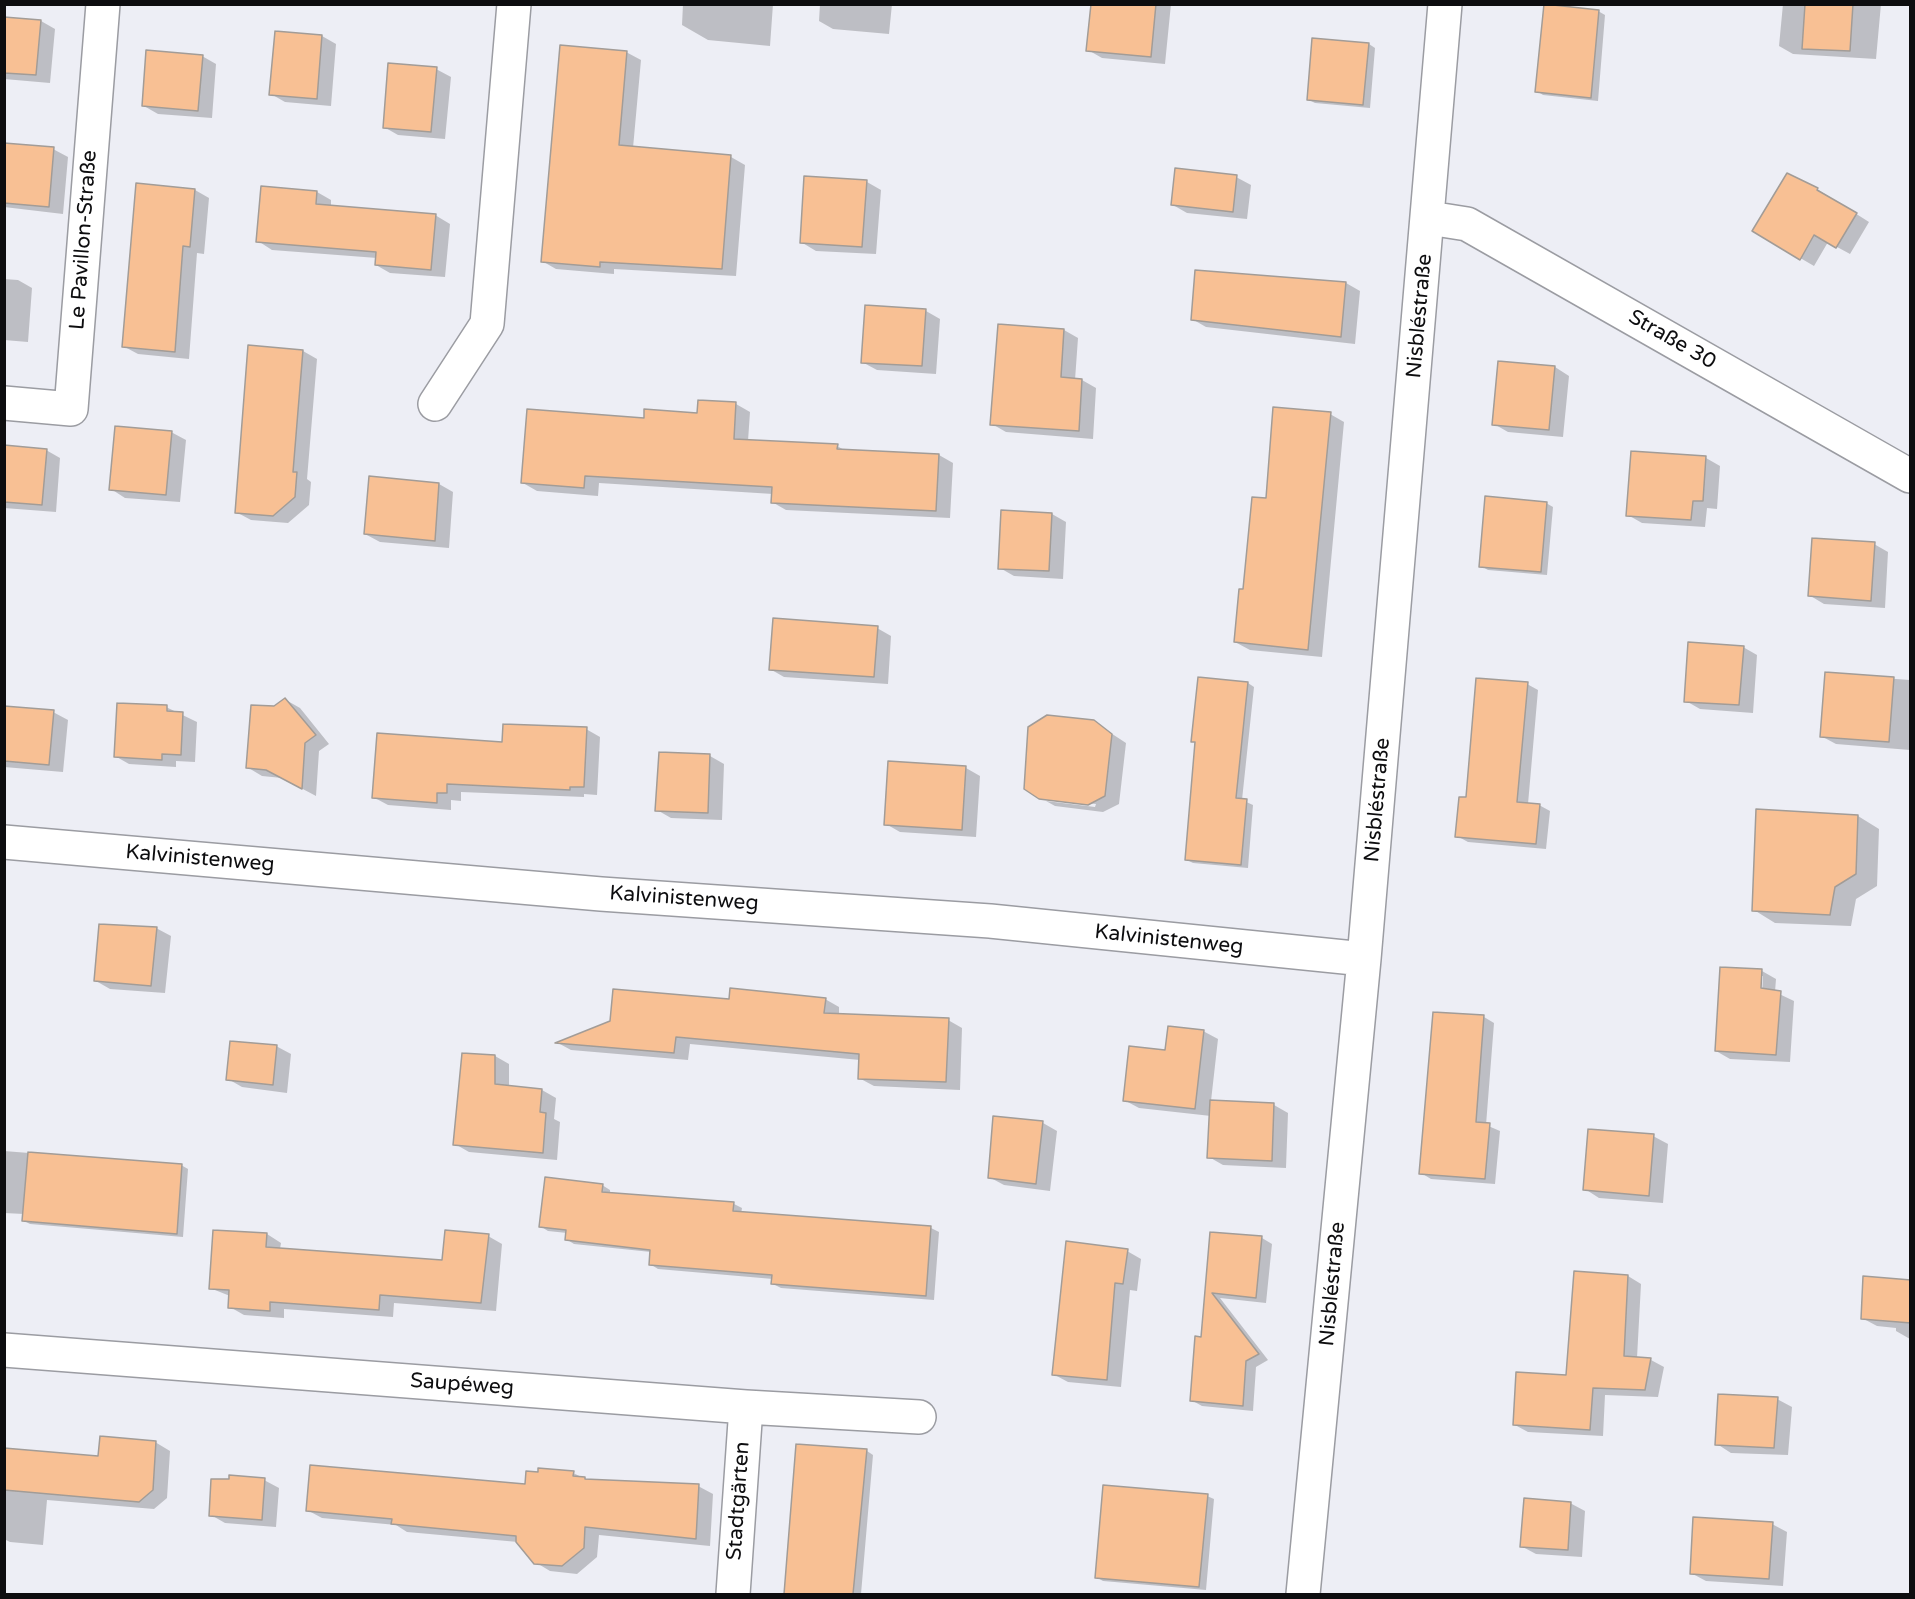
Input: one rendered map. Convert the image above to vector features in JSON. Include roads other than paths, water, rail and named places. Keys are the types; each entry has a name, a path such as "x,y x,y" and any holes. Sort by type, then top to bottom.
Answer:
{"street":[{"name":"Le Pavillon-Straße","path":"4,403 71,409 103,4"},
{"path":"435,404 487,324 514,4"},
{"name":"Nisbléstraße","path":"1304,1594 1364,959 1429,218 1445,4"},
{"name":"Straße 30","path":"1429,218 1467,224 1911,476"},
{"name":"Kalvinistenweg","path":"4,842 601,894 990,921 1364,959"},
{"name":"Saupéweg","path":"4,1350 746,1407 919,1417"},
{"name":"Stadtgärten","path":"733,1594 746,1407"}]}
